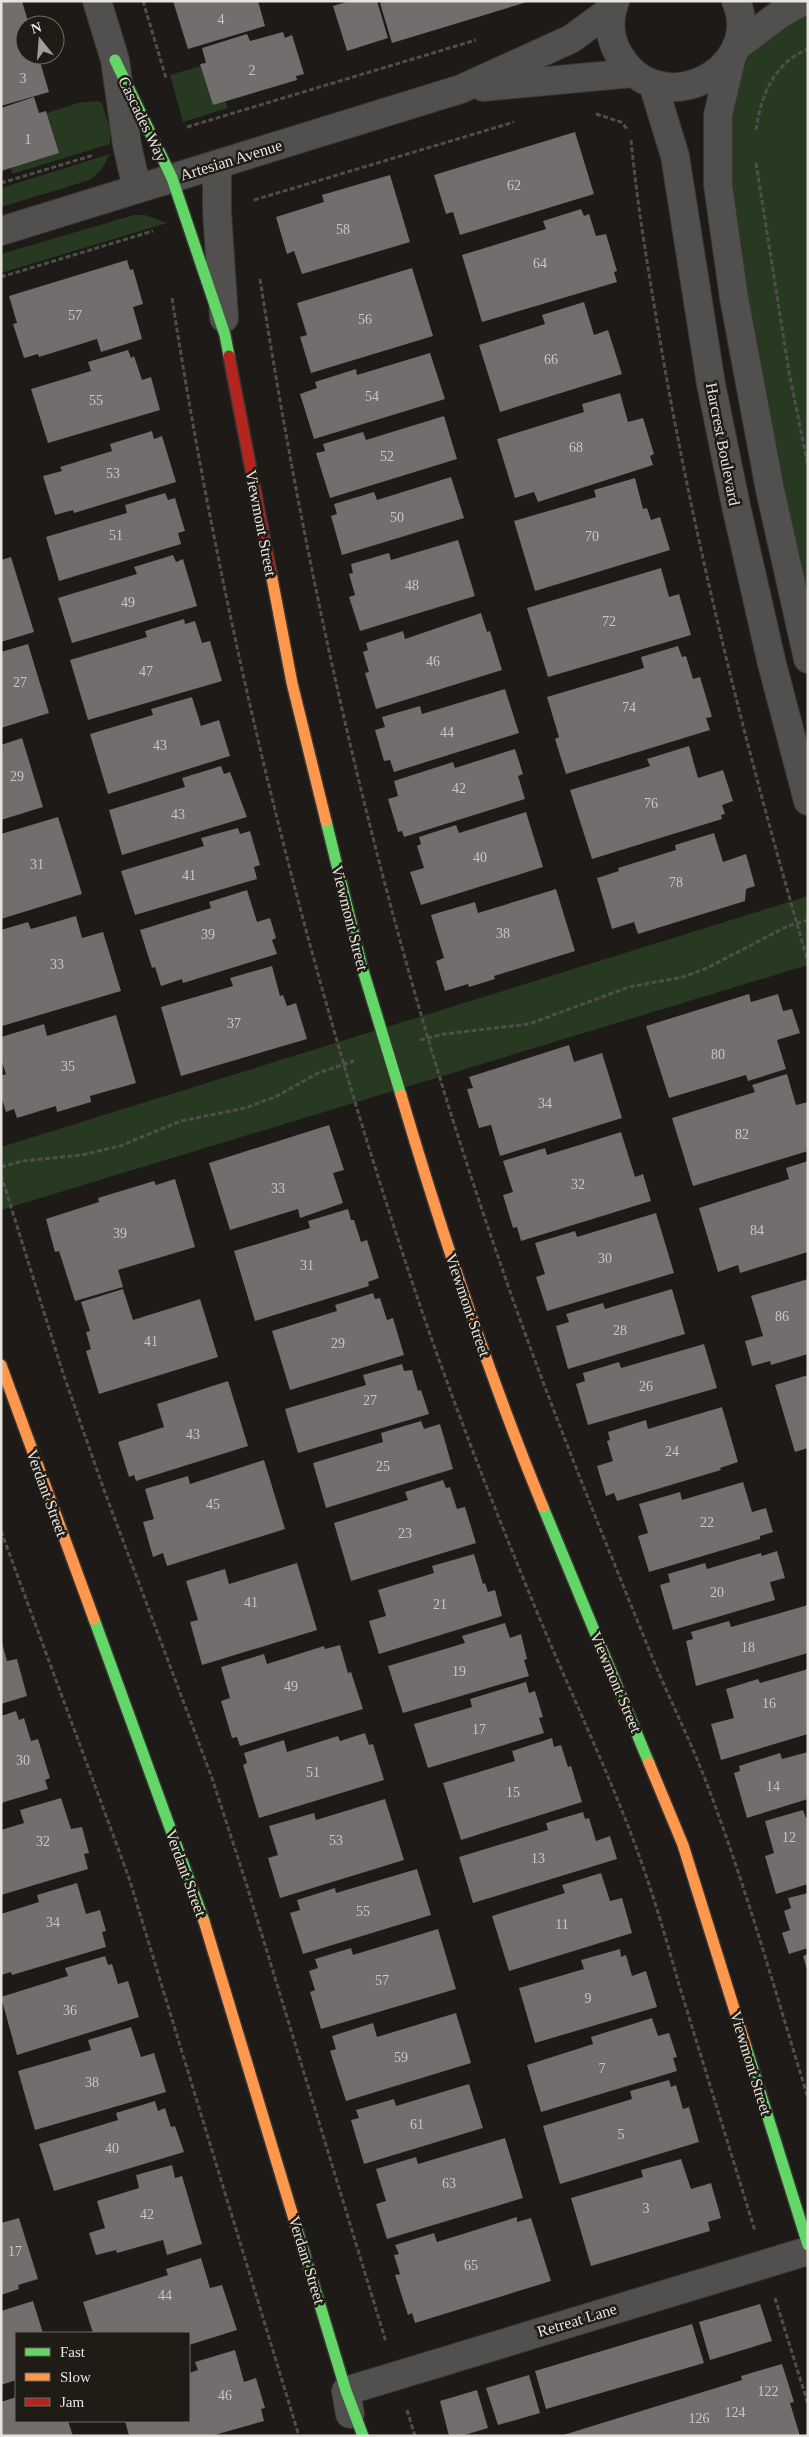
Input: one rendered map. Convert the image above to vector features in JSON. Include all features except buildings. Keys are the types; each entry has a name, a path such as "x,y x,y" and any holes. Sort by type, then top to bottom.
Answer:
{"street":[{"name":"Cascades Way","path":"97,1 115,60 172,178"},
{"path":"736,1 740,27 718,115 718,184 734,298 768,481 808,659"},
{"path":"734,51 780,14 803,1"},
{"name":"Artesian Avenue","path":"1,231 462,89 570,39 614,5"},
{"name":"Harcrest Boulevard","path":"614,5 610,27 614,44 622,60 643,79 675,156 710,374 736,506 768,646 808,802"},
{"name":"Artesian Avenue","path":"462,89 643,79 671,88 689,86 706,80 720,69 734,51"},
{"name":"Cascades Way","path":"115,60 127,145 137,189"},
{"name":"Viewmont Street","path":"217,165 217,211 225,335 292,683 362,967 388,1060 430,1193 501,1398 552,1532 654,1771 682,1845 808,2246"},
{"name":"Viewmont Street","path":"172,178 225,335"},
{"name":"Verdant Street","path":"1,1365 5,1393 202,1914 346,2390 363,2436"},
{"name":"Retreat Lane","path":"346,2390 808,2251"},
{"name":"Verdant Street","path":"346,2390 353,2436"}],"path":[{"path":"143,1 168,86"},
{"path":"181,128 482,39"},
{"path":"755,136 758,118 768,85 782,64 794,55 808,49"},
{"path":"591,112 621,122 628,128 652,295 686,480 752,766 808,962"},
{"path":"247,202 518,121"},
{"path":"755,154 789,372 808,466"},
{"path":"1,183 95,155"},
{"path":"1,277 157,229"},
{"path":"258,270 289,454 331,662 389,899 466,1161 524,1331 616,1566 703,1774 732,1850 808,2098"},
{"path":"419,1041 472,1030 529,1024 629,986 683,977 707,968 796,923 808,920"},
{"path":"1,1167 23,1161 82,1155 120,1146 180,1121 253,1106 275,1097 318,1073 362,1058"},
{"path":"1,1174 30,1273 69,1391 212,1778 247,1886 387,2345"},
{"path":"1,1531 128,1878 299,2436"},
{"path":"773,2290 808,2404"},
{"path":"404,2402 415,2436"}],"green space":[{"path":"808,1 808,659 718,185 732,55"},
{"path":"201,66 213,105 225,101 228,108 183,122 170,75"},
{"path":"97,101 102,103 110,129 110,144 12,174 11,168 59,153 47,113 78,103"},
{"path":"110,154 101,170 90,180 1,207 1,188"},
{"path":"134,215 145,215 167,223 1,273 1,254"},
{"path":"808,896 808,965 1,1210 1,1147"}],"traffic: fast":[{"path":"115,60 172,178 225,335 229,356"},
{"path":"326,821 362,967 401,1095"},
{"path":"543,1507 649,1763"},
{"path":"94,1619 204,1921"},
{"path":"746,2047 808,2245"},
{"path":"296,2226 346,2391 363,2436"}],"traffic: slow":[{"path":"271,573 292,683 326,821"},
{"path":"401,1095 467,1303 503,1406 543,1507"},
{"path":"1,1365 94,1619"},
{"path":"649,1763 683,1845 746,2047"},
{"path":"204,1921 296,2226"}],"traffic: jam":[{"path":"229,356 271,573"}]}
